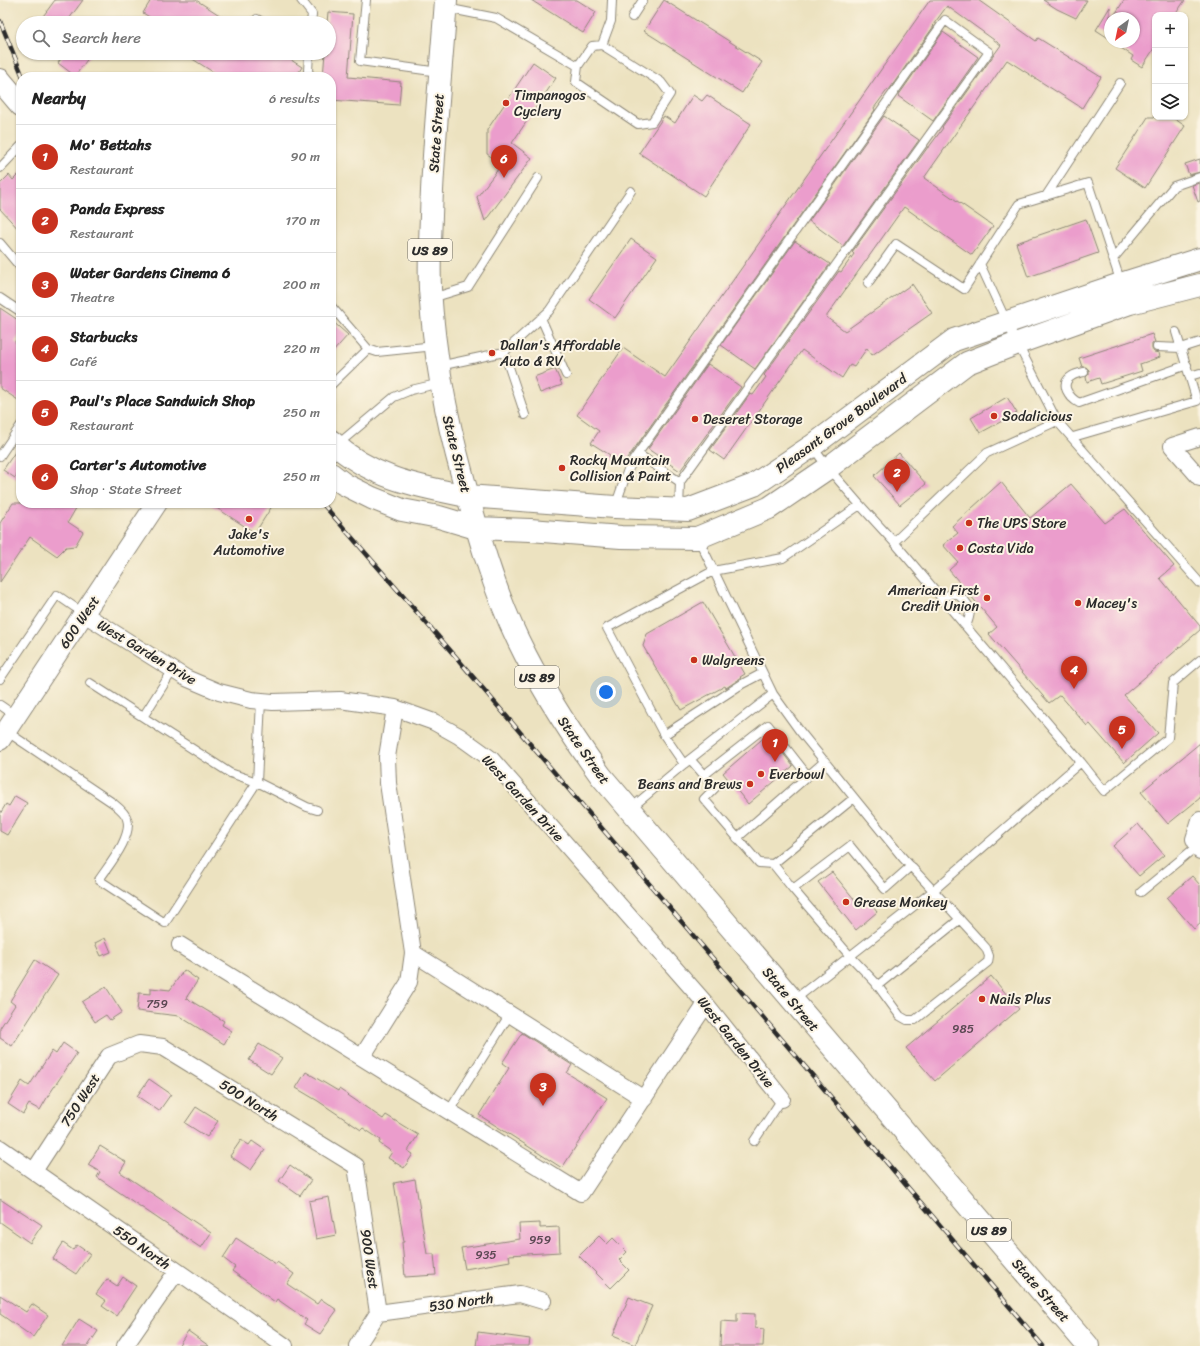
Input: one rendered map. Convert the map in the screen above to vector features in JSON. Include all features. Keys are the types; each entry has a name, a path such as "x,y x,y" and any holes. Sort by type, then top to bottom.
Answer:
{"main road":[{"name":"State Street","path":"445,4 432,171 430,236 431,298 439,365 455,447 467,496 487,564 507,616 551,703 601,776 1088,1346"},
{"path":"0,80 16,99"},
{"name":"Pleasant Grove Boulevard","path":"336,445 353,459 384,476 424,488 467,496 615,507 688,510 754,485 812,446 954,340 1200,259"},
{"name":"Pleasant Grove Boulevard","path":"336,478 344,484 372,498 402,510 439,517 476,528 514,529 621,537 698,538 769,508 828,468 967,363 1130,303 1200,285"}],"street":[{"path":"1200,437 1172,446 1200,478"},
{"name":"600 West","path":"6,723 84,614 154,508"},
{"name":"West Garden Drive","path":"84,614 186,678 219,692 261,701 340,700 395,708 434,722 459,736 491,759 706,1004 782,1099"},
{"path":"362,1057 409,982 413,953 388,783 387,757 395,708"},
{"path":"1197,845 1200,820"},
{"path":"180,945 581,1193 706,1004"},
{"path":"413,953 644,1099"},
{"name":"500 North","path":"139,1044 163,1047 356,1166"},
{"name":"750 West","path":"34,1172 109,1056 139,1044"},
{"name":"550 North","path":"0,1148 285,1346"},
{"name":"900 West","path":"356,1166 378,1313"},
{"path":"125,1346 177,1271"},
{"name":"530 North","path":"378,1313 520,1294 543,1300"},
{"path":"357,1346 378,1313"}],"lane":[{"path":"301,0 312,14 312,16"},
{"path":"366,0 360,61 440,72"},
{"path":"602,45 611,21 612,0"},
{"path":"632,17 643,0"},
{"path":"445,4 496,18 578,66"},
{"path":"615,507 627,472 638,454 944,20 989,52 680,482 678,510"},
{"path":"602,45 661,82 670,94 652,122 638,124 576,82 578,66 592,46 602,45"},
{"path":"308,72 309,60"},
{"path":"1046,196 1120,83"},
{"path":"0,168 16,151"},
{"path":"1113,259 1174,186 1200,176"},
{"path":"431,298 468,287 538,178"},
{"path":"868,283 896,244 964,289 1019,204 1088,183 1121,284"},
{"path":"336,312 368,348 377,352 439,365 504,352 549,311 631,191"},
{"path":"0,243 16,262"},
{"path":"980,264 1007,323 1057,421 1073,437 1200,583"},
{"path":"0,298 16,309"},
{"path":"541,318 566,375"},
{"path":"1073,437 1198,400 1176,332"},
{"path":"1157,347 1181,348 1200,342"},
{"path":"336,380 368,348"},
{"path":"504,352 525,415"},
{"path":"336,441 394,397 410,390 439,365"},
{"path":"1084,372 1071,376 1066,383 1066,389 1072,399 1079,403 1187,365"},
{"path":"1190,376 1200,373"},
{"path":"894,542 987,453 1057,421"},
{"path":"0,456 16,432"},
{"path":"812,446 828,468 894,542 1104,790 1168,738 1173,683 1200,660"},
{"path":"638,454 680,482"},
{"path":"854,798 773,864 758,863 704,799 715,788 704,775 687,762 664,735 607,628 713,571 783,558 860,505"},
{"path":"698,538 773,694 798,730 911,866 986,948 989,956 988,962 915,1020 907,1020 900,1016 877,986 773,864"},
{"path":"941,598 951,594 957,594 966,601 970,612 966,626"},
{"path":"0,679 58,595 84,614"},
{"path":"142,717 173,670"},
{"path":"664,735 742,684 763,673"},
{"path":"90,684 230,773 257,782 307,807 317,810"},
{"path":"629,809 773,694"},
{"path":"6,723 114,803 122,811 127,818 127,837 99,880 165,923 257,782 261,701"},
{"path":"704,775 768,725 808,776"},
{"path":"737,838 824,762"},
{"path":"793,1002 933,891 1081,762"},
{"path":"1141,892 1197,845"},
{"path":"793,889 850,846 885,889 911,866"},
{"path":"877,986 960,919"},
{"path":"450,1111 510,1014"},
{"path":"754,1141 782,1099"}],"building":[{"path":"55,0 83,0 71,16 43,16"},
{"path":"151,0 196,0 221,16 148,16 143,13"},
{"path":"531,0 577,0 596,12 583,33"},
{"path":"664,0 762,62 742,93 644,31"},
{"path":"930,0 978,0 1036,41 1038,38 1101,77 1082,108 1007,60 924,178 993,226 972,255 904,207 826,317 845,331 912,284 932,313 872,355 867,348 854,367 850,365 842,378 802,350 724,460 710,450 750,394 753,395 766,377 764,375 839,271 841,272 854,254 852,252 943,128 942,127 1001,45 947,6 889,90 888,89 874,108 875,110 622,466 609,457 610,455 591,443 599,431 577,415 623,348 665,377"},
{"path":"1043,0 1087,0 1076,18"},
{"path":"1124,0 1185,0 1177,12 1152,12 1152,52 1142,67 1131,60 1133,56 1121,48 1140,48 1140,12 1117,12"},
{"path":"328,12 353,14 348,77 401,82 399,105 336,100 336,72 323,72 324,60 336,60 336,16 328,16"},
{"path":"1104,17 1104,35 1096,30"},
{"path":"943,32 978,57 933,121 898,96"},
{"path":"60,60 87,60 78,72 70,72 58,63"},
{"path":"194,60 291,60 302,67 299,72 213,72"},
{"path":"533,62 556,78 512,143 532,158 485,221 477,197 502,164 487,154 487,130"},
{"path":"693,95 702,101 707,95 751,124 704,196 639,153 664,116 675,123"},
{"path":"884,116 919,140 843,246 809,221"},
{"path":"1148,117 1152,117 1152,120 1176,120 1185,126 1145,188 1115,168"},
{"path":"1200,159 1200,172 1189,175 1185,164"},
{"path":"9,175 13,180 16,177 16,227 0,209 0,184"},
{"path":"1200,183 1200,201 1198,202 1192,185"},
{"path":"1086,219 1098,253 1028,277 1016,243"},
{"path":"631,239 657,257 615,318 589,299"},
{"path":"795,241 830,264 755,369 721,345"},
{"path":"0,308 16,319 16,399 0,388"},
{"path":"336,324 348,335 336,348"},
{"path":"1152,334 1155,342 1152,344 1152,349 1154,352 1159,353 1160,357 1140,364 1142,371 1101,384 1099,378 1087,382 1086,377 1089,374 1089,370 1086,367 1082,367 1079,358"},
{"name":"Deseret Storage","path":"708,364 741,387 680,471 648,449"},
{"path":"555,369 562,385 540,393 534,377"},
{"name":"Sodalicious","path":"1007,397 1017,413 980,433 971,418"},
{"path":"16,450 16,476 15,478 3,470"},
{"path":"899,453 926,484 900,505 874,476"},
{"name":"Macey's","path":"1001,482 1030,518 1071,484 1105,523 1125,509 1174,566 1160,578 1200,626 1200,630 1124,695 1158,733 1124,763 1090,724 1087,726 1060,695 1049,703 989,634 997,627 949,570 958,562 943,545 958,533 952,526"},
{"path":"13,503 16,503 16,508 76,508 68,522 83,532 75,546 66,547 57,556 30,537 0,582 0,523"},
{"name":"Jake's Automotive","path":"217,508 271,508 255,533"},
{"name":"Walgreens","path":"703,602 745,674 726,688 725,686 681,710 643,646 647,634"},
{"path":"768,734 793,766 748,804 723,773"},
{"path":"1200,743 1200,798 1168,824 1141,792"},
{"path":"15,796 27,803 7,835 0,831 0,814 6,804 9,806"},
{"path":"1138,824 1164,855 1139,876 1113,846"},
{"name":"Grease Monkey","path":"832,872 859,905 867,899 877,912 856,930 818,882"},
{"path":"1192,876 1200,885 1200,924 1194,929 1167,898"},
{"path":"105,938 111,952 101,956 95,943"},
{"path":"35,960 58,975 12,1046 0,1038 0,1028 15,1005 10,1001"},
{"path":"184,970 198,980 186,998 224,1021 222,1025 232,1031 224,1044 179,1016 137,1011 139,993 151,994 151,988 170,990"},
{"path":"991,976 1019,1009 935,1081 906,1048"},
{"path":"106,987 122,1012 110,1020 106,1015 95,1022 82,1002"},
{"path":"522,1033 572,1065 567,1073 607,1098 562,1168 479,1115 509,1068 502,1063"},
{"path":"63,1043 77,1053 40,1110 29,1104 23,1114 8,1104 22,1081 29,1086 52,1051 56,1054"},
{"path":"259,1044 282,1058 271,1074 249,1060"},
{"path":"306,1072 338,1091 339,1089 383,1119 386,1115 418,1135 408,1151 413,1154 404,1168 388,1158 392,1152 379,1143 381,1140 363,1128 361,1130 296,1088"},
{"path":"149,1079 171,1094 159,1111 137,1096"},
{"path":"196,1107 218,1121 207,1137 185,1123"},
{"path":"241,1140 249,1145 252,1141 265,1150 251,1170 230,1156"},
{"path":"100,1146 126,1162 120,1172 211,1233 201,1248 97,1177 100,1172 88,1165"},
{"path":"290,1165 311,1180 300,1196 279,1181"},
{"path":"415,1179 427,1254 434,1254 436,1275 405,1277 402,1242 404,1242 394,1183"},
{"path":"329,1197 336,1235 316,1239 309,1201"},
{"path":"0,1199 42,1225 30,1243 0,1222"},
{"path":"540,1223 540,1228 559,1227 560,1252 509,1255 510,1261 465,1269 461,1248 520,1239 519,1224"},
{"path":"599,1236 607,1244 613,1238 627,1252 619,1260 629,1270 611,1288 579,1256"},
{"path":"236,1238 276,1264 277,1262 294,1274 287,1284 317,1304 321,1299 337,1310 320,1334 304,1324 307,1320 277,1299 275,1302 232,1271 235,1267 223,1258"},
{"path":"63,1243 73,1250 77,1245 90,1254 76,1274 53,1259"},
{"path":"123,1277 136,1286 116,1316 102,1306 106,1301 96,1294 107,1279 117,1286"},
{"path":"0,1295 26,1312 32,1304 48,1315 33,1337 0,1314"},
{"path":"629,1297 652,1306 635,1345 613,1336"},
{"path":"737,1313 755,1314 755,1328 764,1329 763,1346 720,1346 721,1321 737,1322"},
{"path":"79,1319 98,1331 88,1346 62,1346"},
{"path":"188,1331 209,1346 178,1346"},
{"path":"478,1332 530,1339 529,1346 476,1346"}],"railway":[{"path":"0,21 16,60"},
{"path":"16,60 21,72"},
{"path":"326,508 456,657 1043,1346"}],"place":[{"name":"Timpanogos Cyclery","path":"506,103"},
{"name":"Carter's Automotive","path":"504,178"},
{"name":"Dallan's Affordable Auto & RV","path":"492,353"},
{"name":"Sodalicious","path":"994,416"},
{"name":"Deseret Storage","path":"695,419"},
{"name":"Rocky Mountain Collision & Paint","path":"562,468"},
{"name":"Panda Express","path":"897,492"},
{"name":"Jake's Automotive","path":"249,519"},
{"name":"The UPS Store","path":"969,523"},
{"name":"Costa Vida","path":"960,548"},
{"name":"American First Credit Union","path":"987,598"},
{"name":"Macey's","path":"1078,603"},
{"name":"Walgreens","path":"694,660"},
{"name":"Starbucks","path":"1074,689"},
{"name":"Paul's Place Sandwich Shop","path":"1122,749"},
{"name":"Mo' Bettahs","path":"775,762"},
{"name":"Everbowl","path":"761,774"},
{"name":"Beans and Brews","path":"750,784"},
{"name":"Grease Monkey","path":"846,902"},
{"name":"Nails Plus","path":"982,999"},
{"name":"Water Gardens Cinema 6","path":"543,1106"}]}
